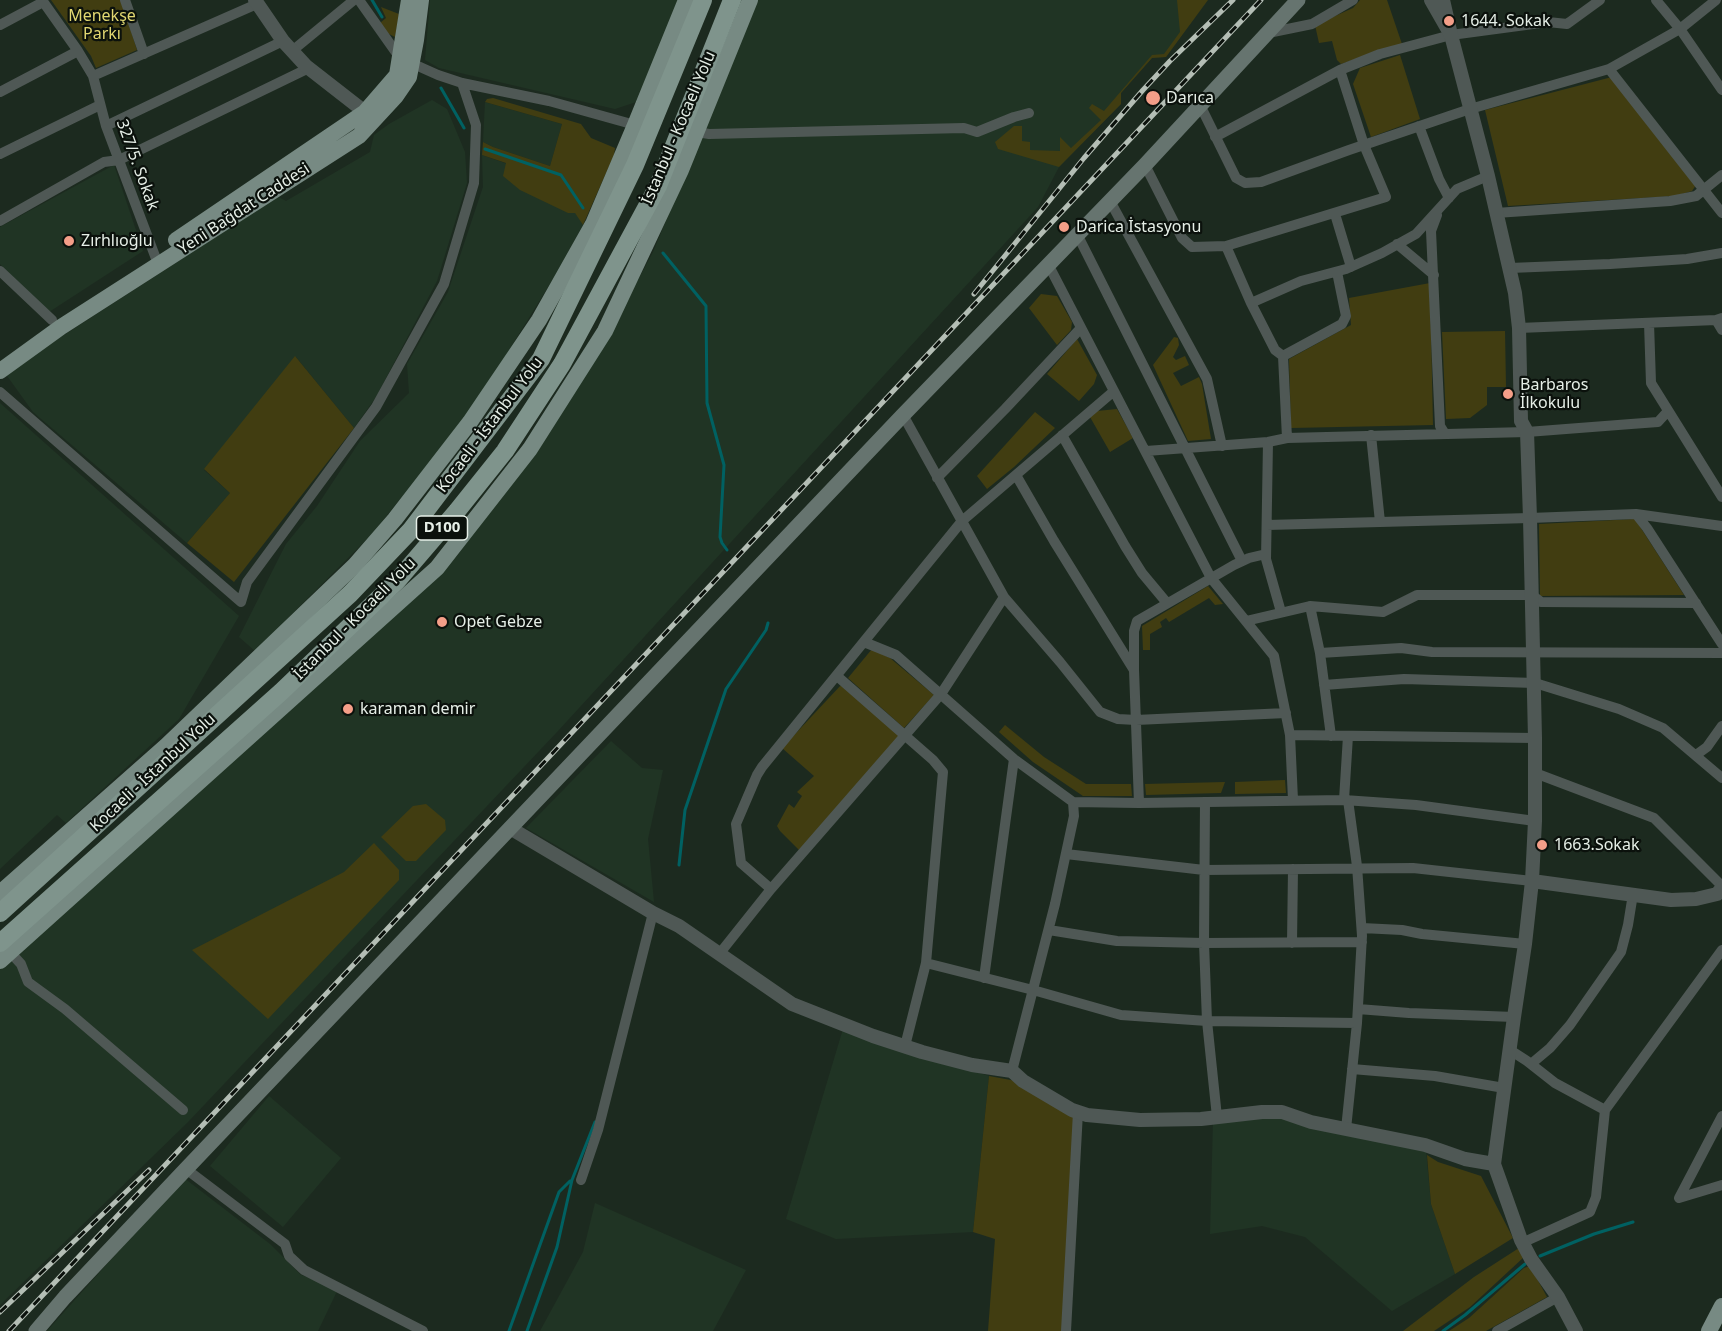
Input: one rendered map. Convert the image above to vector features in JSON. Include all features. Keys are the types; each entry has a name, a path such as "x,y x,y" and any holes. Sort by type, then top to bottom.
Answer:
{"highway":[{"name":"Kocaeli - İstanbul Yolu","path":"0,913 350,594 411,530 541,359 635,165 703,0"},
{"name":"İstanbul - Kocaeli Yolu","path":"3,952 397,581 506,451 562,364 658,186 732,0"}],"main road":[{"name":"Yeni Bağdat Caddesi","path":"0,357 52,320 359,136 396,96 409,77 406,60 409,0"},
{"name":"Yeni Bağdat Caddesi","path":"0,371 365,112 397,75 406,60 422,0"},
{"path":"0,892 166,746 355,565 395,519 470,422 539,320 592,224 686,0"},
{"path":"3,952 437,568 530,449 605,331 681,170 750,0"},
{"path":"36,1331 65,1297 186,1169 903,415 1145,165 1298,0"},
{"path":"1709,1331 1722,1306"}],"street":[{"path":"125,0 144,54"},
{"path":"106,126 287,46 354,0"},
{"path":"359,0 406,60 438,75 462,83 549,101 635,125"},
{"path":"1268,33 1312,24 1353,0"},
{"path":"1436,0 1451,35 1510,268 1519,328 1521,421 1527,432 1535,683 1535,821 1532,881 1525,944 1494,1164 1521,1240 1531,1259 1558,1297 1576,1331"},
{"path":"1215,137 1340,70 1380,54 1451,35 1548,22 1567,24 1599,0"},
{"path":"1656,0 1720,85"},
{"path":"1200,105 1236,178 1245,183 1261,182 1470,109 1609,69 1680,29 1716,0"},
{"path":"0,25 43,1"},
{"name":"327/5. Sokak","path":"43,1 93,76 106,126 156,259"},
{"path":"93,76 256,2 287,46 309,68 365,112"},
{"path":"0,92 78,51"},
{"path":"0,221 104,162 118,160 309,68"},
{"path":"1609,69 1722,213"},
{"path":"1145,165 1182,238 1192,247 1226,246 1386,197 1364,145 1340,70"},
{"path":"0,392 242,602 247,582 376,407 444,284 474,183 476,125 462,83"},
{"path":"0,154 100,105"},
{"path":"697,132 709,134 964,128 977,132 1029,113"},
{"path":"1419,126 1439,179 1449,198"},
{"path":"1496,213 1670,201 1696,196 1722,175"},
{"path":"1251,303 1301,281 1351,267 1416,234 1457,189 1488,176"},
{"path":"1110,201 1207,379 1222,446"},
{"path":"1439,209 1431,231 1440,426 1446,434"},
{"path":"1335,214 1351,267"},
{"path":"1077,234 1242,561"},
{"path":"1397,244 1434,276"},
{"path":"1226,246 1275,350 1283,356"},
{"path":"1510,268 1687,259 1722,253"},
{"path":"1048,264 1211,578 1274,656 1290,735 1293,800"},
{"path":"0,271 52,320"},
{"path":"1283,356 1342,324 1346,316 1337,272"},
{"path":"1519,328 1719,319 1722,330"},
{"path":"1649,323 1651,383 1722,497"},
{"path":"937,478 1082,328"},
{"path":"1283,356 1287,438"},
{"path":"771,889 741,863 736,824 762,766 962,521 1114,391"},
{"path":"1146,451 1268,442 1287,438 1527,432 1658,422 1668,411"},
{"path":"903,415 1004,597 1100,712 1118,719 1136,720 1286,713"},
{"path":"1062,435 1125,546 1142,573 1167,603"},
{"path":"1371,435 1380,522"},
{"path":"1268,442 1266,559 1281,612"},
{"path":"1016,475 1054,541 1134,669"},
{"path":"1636,514 1722,644"},
{"path":"1267,525 1636,514 1722,526"},
{"path":"1139,803 1134,669 1134,631 1137,621 1242,561 1266,554"},
{"path":"1246,621 1310,606 1383,612 1417,595 1532,595 1542,602 1696,603"},
{"path":"720,953 771,889 941,694 1004,597"},
{"path":"1310,606 1320,653 1332,735"},
{"path":"864,642 896,655 1014,759 1073,802 1346,800 1416,805 1535,821"},
{"path":"1320,653 1401,648 1432,652 1722,653"},
{"path":"837,676 933,760 943,772 926,963 905,1046"},
{"path":"1324,685 1404,679 1535,683 1619,709 1663,728 1722,778"},
{"path":"1696,755 1707,747 1722,726"},
{"path":"1290,735 1535,738"},
{"path":"1346,1129 1357,1023 1362,942 1357,869 1346,800 1348,736"},
{"path":"984,978 1014,759"},
{"path":"1066,854 1204,870 1413,868 1671,900 1695,899 1721,893 1654,818 1535,773"},
{"path":"1012,1071 1049,930 1074,816 1073,802"},
{"path":"1204,802 1204,943 1208,1021 1217,1117"},
{"path":"510,828 679,926 792,1004 905,1046 972,1065 1012,1071 1023,1081 1078,1112 1087,1115 1140,1120 1282,1112 1311,1122 1425,1145 1465,1159 1494,1164"},
{"path":"1292,943 1293,869"},
{"path":"1531,1064 1550,1048 1570,1025 1621,952 1633,894"},
{"path":"580,1180 598,1130 653,913"},
{"path":"1362,928 1402,930 1525,944"},
{"path":"1049,930 1117,941 1362,942"},
{"path":"1521,1240 1524,1242 1590,1212 1596,1197 1605,1110 1722,950"},
{"path":"3,952 21,963 28,982 65,1009 183,1110"},
{"path":"926,963 1121,1015 1208,1021 1357,1023"},
{"path":"1358,1009 1514,1017"},
{"path":"1510,1050 1555,1083 1605,1110"},
{"path":"1352,1069 1435,1076 1504,1088"},
{"path":"1066,1331 1078,1112"},
{"path":"1722,1116 1679,1198 1722,1185"},
{"path":"186,1169 285,1244 289,1256 304,1270 423,1331"},
{"path":"1497,1331 1558,1297"}],"shaded area":[{"path":"430,0 679,0 639,101 615,109 439,68 425,60"},
{"path":"758,0 1207,0 1166,57 1152,58 1121,93 1121,104 1059,167 1038,207 557,732 188,1122 0,1305 0,968 456,557 595,360 653,252"},
{"path":"432,100 447,109 465,152 467,183 437,281 376,397 354,428 296,357 204,470 230,493 187,543 33,412 5,373 278,197 286,201 370,152 374,135"},
{"path":"485,102 562,124 550,166 483,142"},
{"path":"482,155 556,181 583,225 553,279 472,410 371,535 255,651 239,637 286,544 317,506 360,441 409,393 407,364 448,292 483,187"},
{"path":"114,165 143,251 49,312 0,264 0,227"},
{"path":"0,403 239,616 179,719 66,823 57,815 0,869"},
{"path":"611,741 642,768 663,770 648,839 654,902 526,828"},
{"path":"843,1029 989,1076 973,1232 836,1239 786,1219"},
{"path":"269,1096 341,1158 283,1227 210,1166"},
{"path":"1290,1115 1426,1150 1431,1204 1455,1274 1392,1311 1305,1237 1262,1226 1210,1234 1213,1122"},
{"path":"184,1178 270,1244 301,1275 339,1287 318,1331 47,1331"},
{"path":"595,1203 746,1270 713,1331 540,1331 583,1252"}],"green space":[{"name":"Menekşe Parkı","path":"51,0 121,0 137,50 96,68 91,56"},
{"path":"1177,0 1208,0 1166,57 1152,58 1121,93 1121,104 1059,167 998,149 995,142 1014,126 1022,126 1022,141 1030,142 1030,150 1060,151 1060,137 1071,148 1101,120 1089,108 1092,104 1104,111 1152,55 1164,54 1180,32"},
{"path":"1360,0 1387,0 1402,44 1341,64 1337,60 1332,41 1319,43 1315,25 1353,8"},
{"path":"381,7 399,14 395,37 387,33 380,23 386,18"},
{"path":"1400,55 1420,119 1371,137 1353,84 1360,68"},
{"path":"1612,77 1696,185 1692,191 1675,196 1508,206 1485,110"},
{"path":"493,98 581,124 591,138 615,148 583,225 575,213 568,213 520,190 503,176 506,163 482,155 483,142 550,166 562,124 485,102"},
{"path":"1430,283 1433,425 1291,428 1289,359 1351,325 1349,298"},
{"path":"1041,294 1057,296 1072,322 1071,330 1057,345 1029,308"},
{"path":"1505,331 1506,387 1487,387 1487,405 1470,418 1446,419 1442,332"},
{"path":"1174,337 1178,338 1179,345 1173,357 1176,360 1185,356 1189,365 1173,373 1181,386 1199,377 1211,439 1188,441 1153,365"},
{"path":"1077,339 1097,375 1094,384 1079,401 1047,374"},
{"path":"295,356 354,428 234,582 187,543 230,493 204,469"},
{"path":"1117,409 1133,438 1110,452 1090,417 1097,411"},
{"path":"1035,412 1055,428 987,489 977,476"},
{"path":"1635,519 1684,595 1540,596 1539,524"},
{"path":"1208,586 1223,604 1215,605 1209,598 1169,622 1166,618 1160,622 1162,627 1150,634 1150,650 1143,650 1142,626"},
{"path":"872,649 890,658 934,695 904,728 848,678"},
{"path":"842,684 900,735 800,851 777,826 789,804 794,808 802,796 797,792 814,776 782,748"},
{"path":"1005,725 1044,757 1086,784 1131,784 1132,796 1083,796 1033,762 999,732"},
{"path":"1285,780 1286,793 1235,794 1235,782"},
{"path":"1225,782 1221,793 1146,795 1145,784"},
{"path":"426,804 445,820 446,830 416,861 406,861 381,837 413,806"},
{"path":"374,843 399,870 399,880 268,1019 192,950 344,872"},
{"path":"989,1076 1016,1081 1074,1118 1062,1331 988,1331 995,1239 973,1232"},
{"path":"1427,1155 1438,1162 1481,1176 1513,1238 1455,1274 1431,1204"},
{"path":"1519,1248 1524,1257 1470,1307 1434,1331 1403,1331 1474,1277"},
{"path":"1530,1266 1547,1297 1486,1331 1449,1331 1469,1318 1524,1268"}],"waterway":[{"path":"372,0 382,17"},
{"path":"441,88 464,128"},
{"path":"485,149 561,175 583,208"},
{"path":"663,253 706,306 707,403 724,465 720,537 727,550"},
{"path":"679,865 685,810 726,689 766,630 768,623"},
{"path":"527,1331 557,1247 572,1180 595,1122"},
{"path":"509,1331 559,1192 570,1181"},
{"path":"1540,1256 1594,1234 1633,1222"},
{"path":"1443,1331 1525,1264"}],"railway":[{"path":"974,294 1084,158 1143,90 1233,0"},
{"path":"9,1331 1261,0"},
{"path":"0,1312 149,1170"}],"place":[{"name":"1644. Sokak","path":"1449,21"},
{"name":"Darıca","path":"1153,98"},
{"name":"Darica İstasyonu","path":"1064,227"},
{"name":"Zırhlıoğlu","path":"69,241"},
{"name":"Barbaros İlkokulu","path":"1508,394"},
{"name":"Opet Gebze","path":"442,622"},
{"name":"karaman demir","path":"348,709"},
{"name":"1663.Sokak","path":"1542,845"}]}
